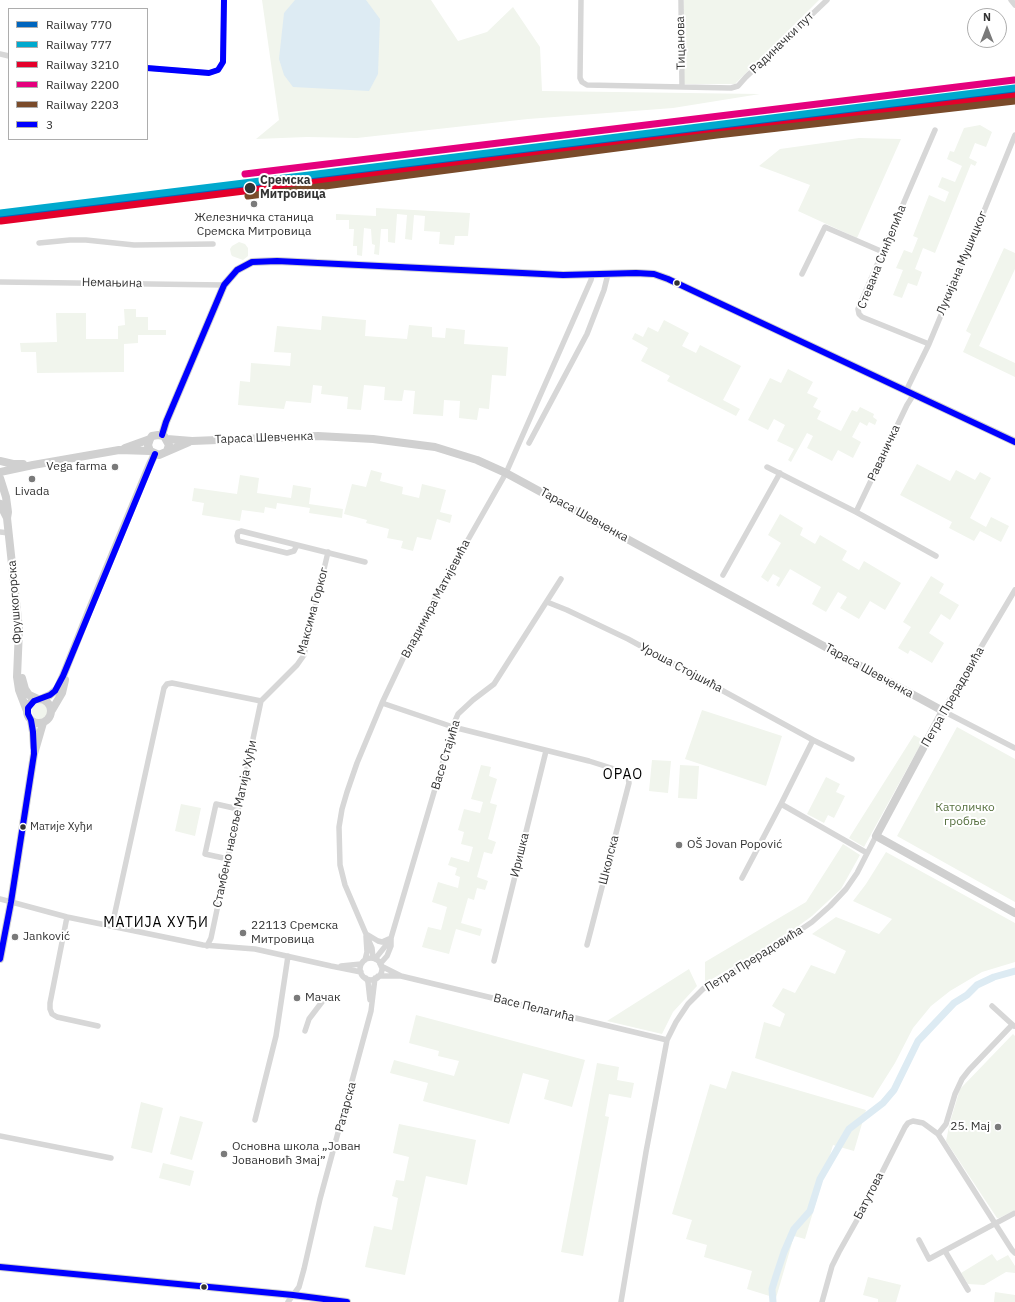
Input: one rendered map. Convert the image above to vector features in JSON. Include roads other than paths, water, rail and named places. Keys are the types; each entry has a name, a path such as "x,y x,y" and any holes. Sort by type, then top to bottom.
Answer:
{"street":[{"path":"148,68 209,73 218,70 222,66 223,62 224,0"},
{"path":"581,0 580,78 582,82 587,85 682,87"},
{"name":"Тицанова","path":"681,0 682,87"},
{"name":"Радиначки пут","path":"682,87 731,88 738,86 826,0"},
{"path":"1010,0 1015,5"},
{"name":"Стевана Синђелића","path":"928,344 862,317 859,314 858,309 935,130"},
{"name":"Лукијана Мушицког","path":"910,393 928,344 1015,134"},
{"path":"802,274 826,227 883,252"},
{"path":"39,242 86,240 134,245 213,244"},
{"path":"164,437 166,422 224,285 237,270 252,262 288,261 502,272 654,274 668,279 1015,442"},
{"name":"Владимира Матијевића","path":"374,959 372,948 345,885 340,865 339,828 347,792 357,763 382,703 408,648 506,473 591,280 592,274"},
{"path":"530,443 587,334 604,290 608,274"},
{"name":"Немањина","path":"0,282 224,285"},
{"name":"Раваничка","path":"856,512 907,405 910,393"},
{"path":"0,472 119,450 150,439 155,435 164,437 169,444 167,451 162,454 119,450"},
{"name":"Тараса Шевченка","path":"164,437 192,441 318,436 373,440 434,447 477,460 506,473 943,711"},
{"path":"34,754 33,732 31,720 27,711 32,702 50,695 56,689 66,669 150,464 153,452 148,445 150,439"},
{"name":"Тараса Шевченка","path":"167,451 192,441"},
{"path":"0,461 13,464 33,465"},
{"path":"0,461 2,466 0,472"},
{"path":"767,467 856,512 936,556"},
{"path":"723,575 780,473"},
{"name":"Фрушкогорска","path":"0,478 6,497 8,512 7,518 18,630 18,684 27,711"},
{"name":"Фрушкогорска","path":"0,504 7,518"},
{"name":"Максима Горког","path":"297,545 294,551 288,553 238,541 237,536 238,532 241,531 328,552 365,562"},
{"path":"0,532 9,533"},
{"name":"Максима Горког","path":"262,701 297,665 304,655 328,552"},
{"name":"Васе Стајића","path":"381,965 391,946 391,938 458,714 494,684 561,579"},
{"name":"Петра Прерадовића","path":"621,1302 646,1152 667,1040 676,1022 688,1004 703,989 775,948 812,922 846,890 857,873 943,711 1015,590"},
{"name":"Уроша Стојшића","path":"547,602 628,639 813,740 852,759"},
{"name":"Фрушкогорска","path":"18,662 25,689 29,695 39,700"},
{"path":"0,959 12,902 34,754 43,723 50,717 52,710 62,693 66,669"},
{"path":"112,926 166,684 172,683 262,701"},
{"path":"39,700 49,704 52,710"},
{"name":"Стамбено насеље Матија Хуђи","path":"207,946 211,938 262,701"},
{"path":"382,703 453,727 546,750"},
{"path":"943,711 1015,748"},
{"path":"31,720 36,723 43,723"},
{"path":"742,878 813,740"},
{"name":"Школска","path":"546,750 622,770 628,775 629,783 587,946"},
{"name":"Иришка","path":"494,961 546,750"},
{"path":"228,859 205,854 216,804 238,809"},
{"path":"781,804 867,853"},
{"path":"876,836 1015,913"},
{"path":"0,899 67,917 207,946 254,949 288,956 331,966 361,972 366,978 377,977 381,971 381,965 374,959 331,966"},
{"path":"67,917 50,1008 52,1014 57,1017 98,1026"},
{"path":"366,934 373,940 382,942 391,938"},
{"name":"Владимира Матијевића","path":"363,962 367,952 366,934"},
{"name":"Васе Стајића","path":"374,959 391,938"},
{"path":"255,1120 276,1036 288,956"},
{"path":"361,972 363,962"},
{"name":"Васе Пелагића","path":"381,965 401,976 667,1040"},
{"name":"Васе Пелагића","path":"377,977 401,976"},
{"name":"Ратарска","path":"291,1299 299,1287 304,1269 320,1199 371,1010 377,977"},
{"name":"Ратарска","path":"366,978 368,982 371,1010"},
{"path":"305,1031 309,1019 325,998"},
{"path":"992,1006 1014,1026 969,1070 962,1079 955,1094 946,1124 938,1134 1015,1253"},
{"name":"Батутова","path":"822,1302 832,1266 866,1204 905,1127 908,1123 918,1121 938,1134"},
{"path":"0,1136 111,1158"},
{"path":"919,1240 930,1259 1015,1213"},
{"path":"945,1251 968,1290"},
{"path":"0,1266 291,1299 347,1302"}],"waterway":[{"path":"773,1302 772,1289 784,1252 794,1229 810,1211 820,1179 849,1129 883,1103 894,1090 918,1041 954,1003 967,995 977,985 994,977 1015,971"}],"railway":[{"path":"915,109 1015,99"},
{"path":"65,209 122,207"},
{"path":"0,214 48,211"}],"rail line":[{"name":"2200","path":"245,174 1014,80"},
{"name":"777","path":"0,213 1015,88"},
{"name":"770","path":"0,218 247,188 716,127 1015,93"},
{"name":"3210","path":"1,221 1015,96"},
{"name":"2203","path":"248,196 717,135 1015,101"}],"place":[{"name":"Сремска Митровица","path":"250,188"},
{"name":"Железничка станица Сремска Митровица","path":"254,204"},
{"name":"Vega farma","path":"115,467"},
{"name":"Livada","path":"32,479"},
{"name":"Матије Хуђи","path":"23,827"},
{"name":"OŠ Jovan Popović","path":"679,845"},
{"name":"22113 Сремска Митровица","path":"243,933"},
{"name":"Janković","path":"15,937"},
{"name":"Мачак","path":"297,998"},
{"name":"25. Maj","path":"998,1127"},
{"name":"Основна школа „Јован Јовановић Змај”","path":"224,1154"}],"district":[{"name":"ОРАО","path":"623,775"},
{"name":"МАТИЈА ХУЂИ","path":"156,923"}],"park label":[{"name":"Католичко гробље","path":"965,815"}]}
